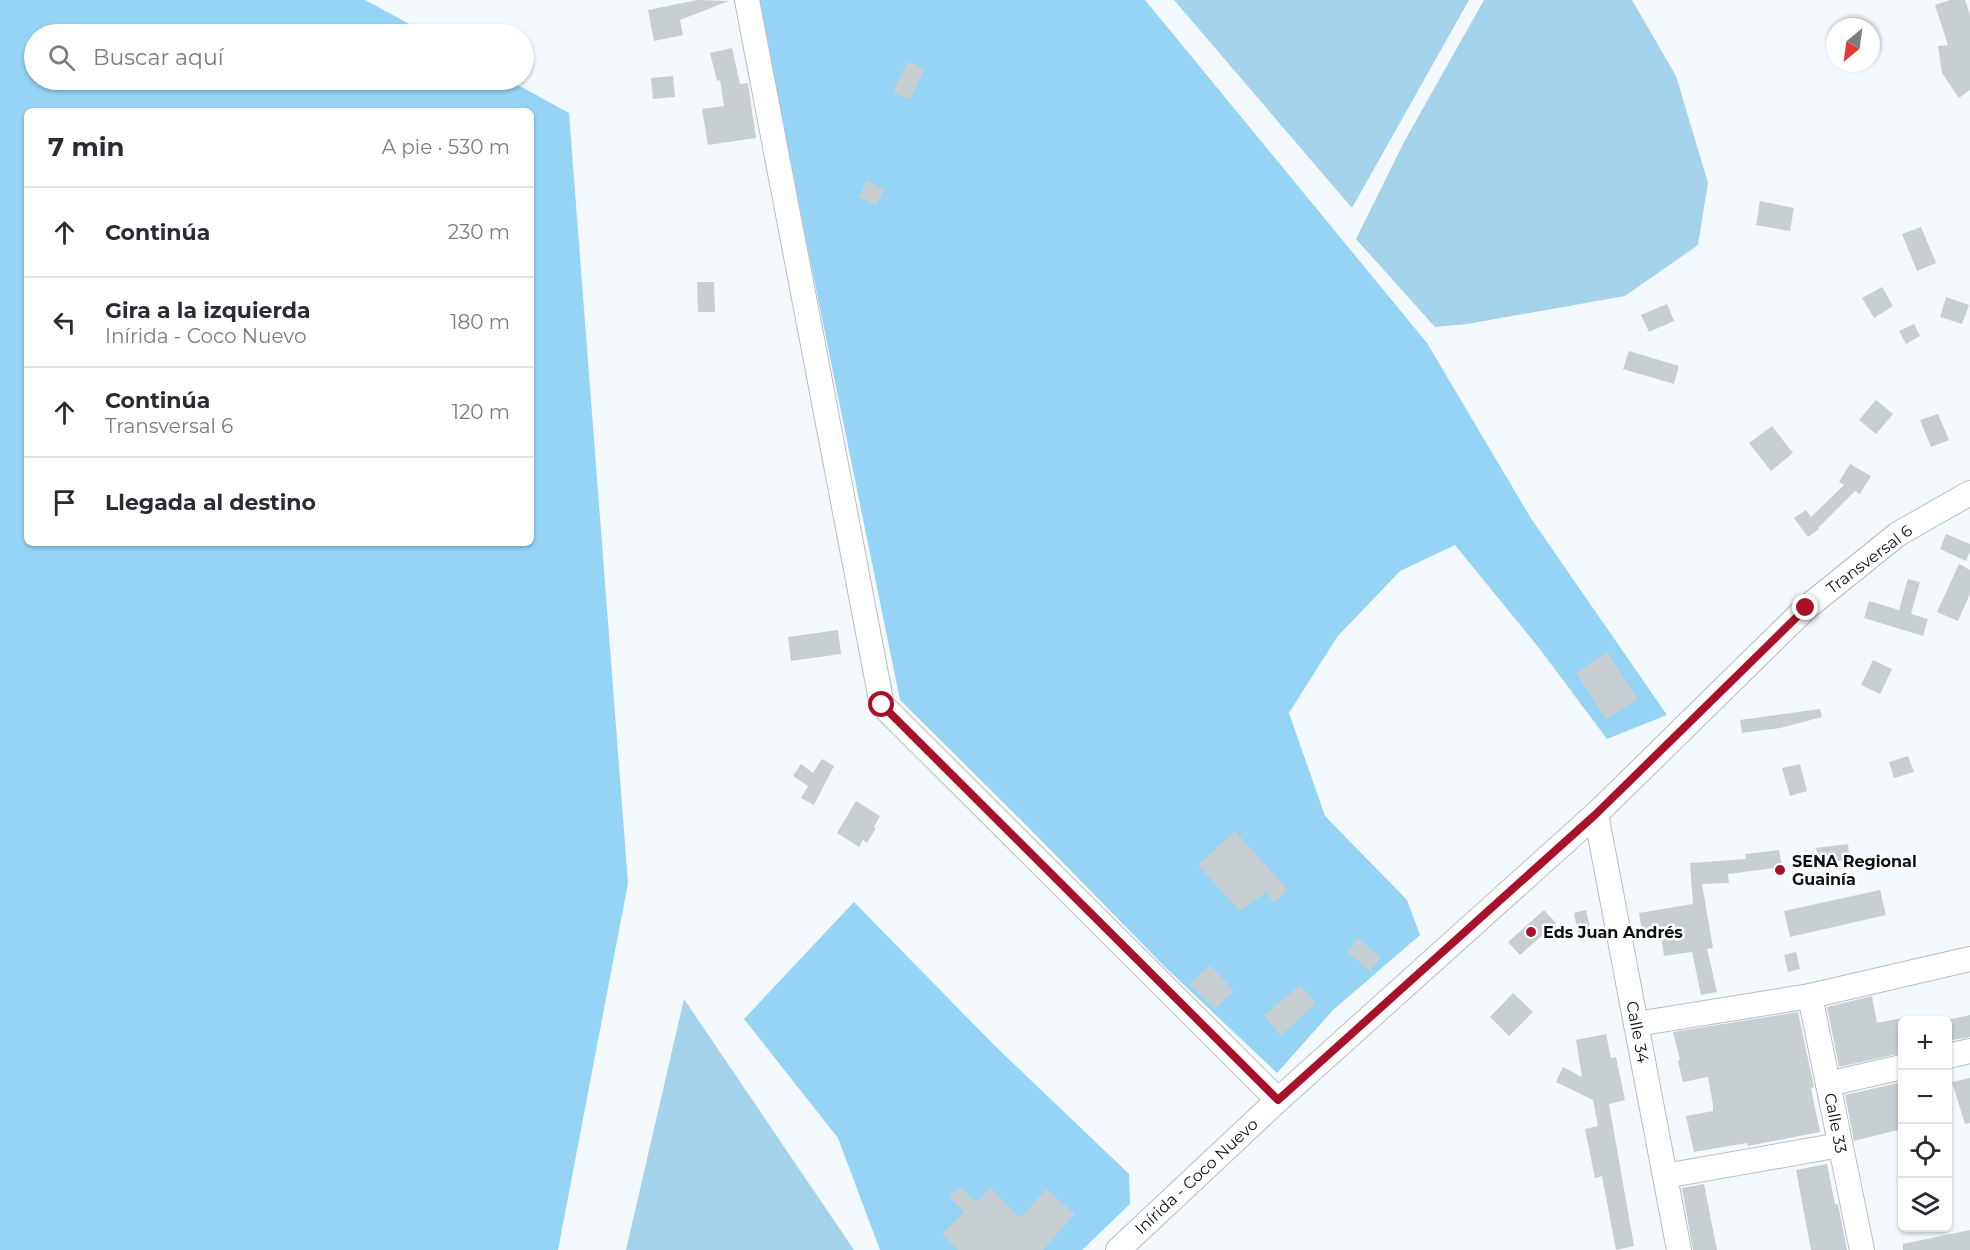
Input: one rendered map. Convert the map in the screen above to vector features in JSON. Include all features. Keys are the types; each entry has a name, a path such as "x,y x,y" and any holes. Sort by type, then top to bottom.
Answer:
{"street":[{"path":"747,0 882,705 1278,1100"},
{"name":"Transversal 6","path":"1596,814 1806,608 1898,534 1970,493"},
{"name":"Inírida - Coco Nuevo","path":"1118,1250 1278,1100 1596,814"},
{"name":"Calle 34","path":"1596,814 1679,1250"},
{"path":"1636,1024 1810,996 1970,959"},
{"name":"Calle 33","path":"1810,996 1862,1250"},
{"path":"1952,1055 1970,1051"},
{"path":"1828,1084 1898,1068"},
{"path":"1665,1176 1840,1145"}],"shaded area":[{"path":"0,0 365,0 409,24 24,24 24,90 527,90 569,113 628,883 558,1250 0,1250"},
{"path":"757,0 1145,0 1427,343 1532,520 1667,715 1607,739 1539,648 1455,545 1400,571 1337,637 1289,713 1325,816 1407,900 1420,935 1333,1010 1277,1073 1165,967 900,700"},
{"path":"1174,0 1469,0 1352,208"},
{"path":"1484,0 1632,0 1676,76 1708,183 1698,245 1625,296 1467,324 1435,327 1356,239 1404,142"},
{"path":"854,902 994,1045 1129,1174 1130,1204 1082,1250 880,1250 838,1138 744,1019"},
{"path":"684,999 854,1250 626,1250"}],"building":[{"path":"697,0 729,1 680,20 683,35 654,41 648,10"},
{"path":"1950,0 1965,0 1970,15 1970,90 1959,98 1942,73 1938,46 1948,45 1935,5"},
{"path":"732,48 740,84 748,83 756,138 708,145 702,109 724,106 720,80 717,81 710,53"},
{"path":"908,61 924,69 910,100 893,92"},
{"path":"673,76 675,97 653,99 651,78"},
{"path":"867,181 884,189 876,205 859,197"},
{"path":"1760,201 1794,208 1790,231 1756,225"},
{"path":"1921,227 1936,263 1917,271 1902,234"},
{"path":"697,282 714,282 715,312 698,312"},
{"path":"1882,287 1893,306 1874,318 1862,298"},
{"path":"1946,297 1969,305 1962,324 1940,317"},
{"path":"1667,304 1674,321 1649,332 1641,315"},
{"path":"1914,324 1920,336 1906,344 1899,331"},
{"path":"1629,351 1679,366 1674,384 1623,369"},
{"path":"1876,400 1893,414 1876,434 1859,420"},
{"path":"1938,414 1949,440 1931,447 1920,420"},
{"path":"1772,426 1793,453 1771,471 1749,443"},
{"path":"1850,464 1871,476 1860,494 1855,491 1819,529 1808,537 1794,518 1806,510 1811,517 1844,485 1839,482"},
{"path":"1946,534 1970,544 1970,552 1966,561 1940,549"},
{"path":"1959,564 1970,570 1970,594 1958,621 1937,612"},
{"path":"1908,579 1920,582 1911,614 1928,619 1923,636 1864,618 1869,601 1899,610"},
{"path":"838,630 841,654 791,661 788,637"},
{"path":"1607,652 1638,699 1606,719 1576,673"},
{"path":"1873,660 1892,669 1880,694 1861,685"},
{"path":"1820,709 1822,717 1780,728 1742,733 1740,720"},
{"path":"1908,756 1914,772 1894,778 1889,762"},
{"path":"822,759 834,766 814,805 801,798 808,786 793,776 801,764 813,773"},
{"path":"1800,764 1807,791 1790,796 1782,768"},
{"path":"856,801 880,816 867,843 863,840 859,847 837,833"},
{"path":"1235,831 1288,890 1274,903 1266,892 1240,911 1198,865"},
{"path":"1848,844 1850,860 1819,864 1816,848"},
{"path":"1779,850 1782,867 1728,874 1729,883 1702,884 1713,948 1707,949 1717,992 1701,995 1692,952 1664,956 1660,928 1642,931 1639,913 1693,904 1690,863 1746,859 1745,854"},
{"path":"1880,890 1886,915 1790,937 1784,911"},
{"path":"1544,910 1556,923 1520,955 1508,942"},
{"path":"1586,910 1591,932 1578,934 1574,913"},
{"path":"1358,938 1381,958 1370,971 1347,952"},
{"path":"1796,952 1800,969 1788,972 1784,955"},
{"path":"1210,965 1234,991 1215,1009 1190,984"},
{"path":"1300,985 1316,1003 1281,1035 1264,1016"},
{"path":"1513,993 1533,1012 1509,1036 1490,1017"},
{"path":"1872,996 1877,1023 1898,1019 1898,1054 1839,1067 1827,1007"},
{"path":"1798,1012 1814,1087 1811,1088 1820,1132 1748,1146 1747,1143 1694,1152 1686,1116 1713,1111 1713,1105 1708,1077 1683,1082 1673,1032"},
{"path":"1970,1015 1970,1037 1952,1040 1952,1019"},
{"path":"1606,1034 1611,1058 1616,1057 1625,1100 1609,1104 1634,1246 1616,1250 1602,1176 1595,1178 1585,1129 1598,1126 1593,1100 1556,1082 1563,1067 1582,1077 1576,1040"},
{"path":"1970,1078 1970,1123 1965,1124 1952,1082"},
{"path":"1898,1083 1898,1130 1854,1141 1845,1095"},
{"path":"1827,1164 1847,1250 1811,1250 1796,1170"},
{"path":"1704,1184 1717,1250 1693,1250 1682,1188"},
{"path":"960,1187 976,1203 991,1188 1020,1218 1046,1189 1075,1214 1043,1250 958,1250 942,1234 964,1212 949,1197"},
{"path":"1970,1230 1970,1250 1903,1250 1903,1244"}],"place":[{"name":"SENA Regional Guainía","path":"1780,870"},
{"name":"Eds Juan Andrés","path":"1531,932"}],"route":[{"path":"882,705 1278,1100 1596,814 1806,608"}]}
